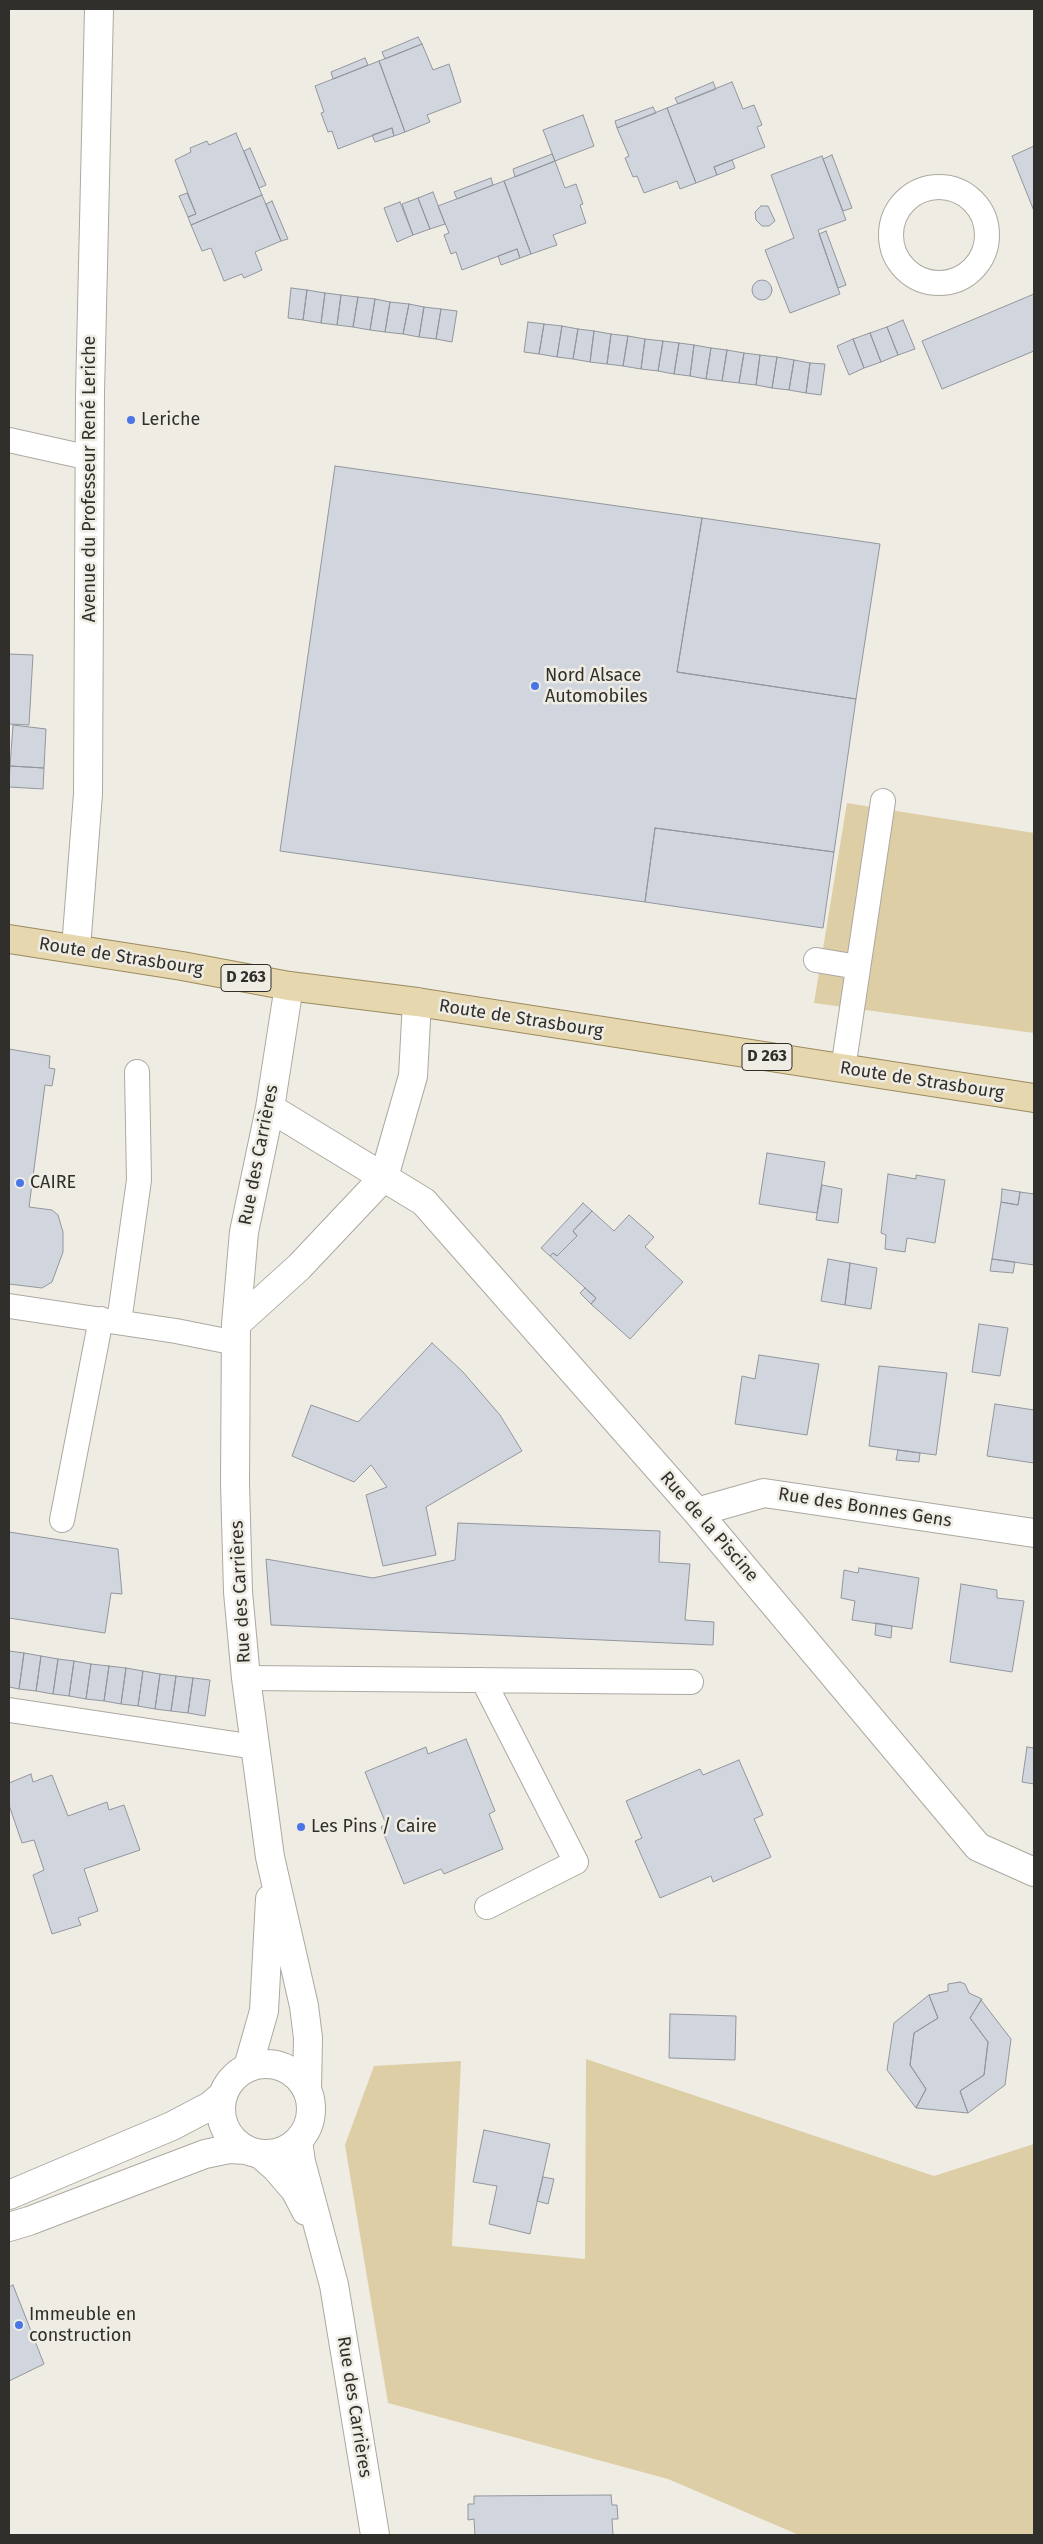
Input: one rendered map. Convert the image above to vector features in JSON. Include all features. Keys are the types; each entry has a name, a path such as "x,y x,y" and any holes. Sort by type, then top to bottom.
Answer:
{"main road":[{"name":"Route de Strasbourg","path":"9,939 76,948 289,986 417,1002 1034,1098"}],"street":[{"name":"Avenue du Professeur René Leriche","path":"76,948 88,794 90,458 99,9"},
{"name":"Rue des Carrières","path":"289,986 270,1108 244,1232 236,1333 238,1592 246,1678 270,1857 302,1989 308,2038 307,2089"},
{"path":"236,1333 384,1177 413,1076 417,1002"},
{"name":"Rue de la Piscine","path":"270,1108 424,1202 697,1512 978,1847 1034,1872"},
{"name":"Rue des Bonnes Gens","path":"697,1512 764,1493 1034,1533"},
{"name":"Rue des Carrières","path":"248,2067 260,2031 267,1988 270,1857"},
{"path":"9,2195 185,2120 210,2106 223,2095 237,2074 248,2067 261,2064 275,2064 294,2074 307,2089 311,2102 311,2116 306,2129 298,2141 281,2151 254,2152 229,2149 205,2154 9,2227"},
{"path":"223,2095 222,2121 228,2133 254,2152"},
{"name":"Rue des Carrières","path":"298,2141 300,2162 332,2279 375,2535"},
{"name":"Rue des Carrières","path":"254,2152 276,2168 295,2190 316,2234 332,2279"}],"lane":[{"path":"939,186 956,190 970,198 980,210 986,224 987,240 985,251 976,267 964,277 950,283 934,284 919,280 905,271 895,257 890,242 891,225 897,209 908,197 923,189 939,186"},
{"path":"9,440 90,458"},
{"path":"843,1069 883,801"},
{"path":"816,960 858,967"},
{"path":"62,1520 110,1320 138,1188 137,1072"},
{"path":"9,1306 110,1320 236,1333"},
{"path":"246,1678 691,1682"},
{"path":"483,1680 576,1862 487,1907"},
{"path":"9,1710 255,1747"}],"shaded area":[{"path":"847,803 1034,833 1034,1033 814,1003"},
{"path":"586,2059 934,2176 1034,2144 1034,2535 799,2535 668,2479 388,2403 345,2145 374,2066 461,2061 452,2246 585,2259"}],"building":[{"path":"418,37 422,44 385,59 382,52"},
{"path":"422,44 433,70 449,64 461,102 427,115 430,122 405,132 379,61"},
{"path":"365,58 368,65 333,79 331,72"},
{"path":"379,61 405,132 394,136 392,128 338,149 332,131 328,132 321,113 324,112 315,86"},
{"path":"713,82 716,89 678,104 675,98"},
{"path":"732,82 743,109 754,105 762,125 757,127 765,147 714,167 717,175 696,183 667,108"},
{"path":"653,107 656,113 617,128 615,121"},
{"path":"667,108 696,183 680,189 677,181 644,193 637,176 633,177 625,158 629,156 617,128"},
{"path":"583,115 594,146 555,161 543,130"},
{"path":"392,128 394,136 375,142 372,135"},
{"path":"236,133 262,195 191,225 188,217 196,214 175,160 191,152 190,148 207,141 209,145"},
{"path":"1034,146 1034,211 1012,156"},
{"path":"250,148 266,185 259,188 244,151"},
{"path":"552,154 555,161 515,177 513,169"},
{"path":"832,155 852,208 843,211 823,159"},
{"path":"822,156 846,220 818,230 840,294 790,313 765,250 794,238 771,175"},
{"path":"732,160 735,168 717,175 714,167"},
{"path":"555,161 565,188 576,184 583,204 580,205 586,223 553,235 557,245 531,254 504,181"},
{"path":"491,178 493,185 457,199 454,192"},
{"path":"504,181 531,254 520,258 517,249 462,270 456,252 451,254 444,235 449,233 438,206"},
{"path":"433,192 445,224 430,229 418,198"},
{"path":"187,193 196,214 188,217 179,196"},
{"path":"262,195 281,241 255,252 262,270 244,278 242,274 224,281 211,248 202,251 191,225"},
{"path":"418,198 430,229 413,235 402,204"},
{"path":"272,201 288,239 281,241 266,204"},
{"path":"400,202 413,235 397,242 384,208"},
{"path":"761,206 768,206 775,221 769,226 762,226 756,220 755,212"},
{"path":"826,231 846,285 838,288 819,234"},
{"path":"517,249 520,258 501,265 498,256"},
{"path":"758,280 766,280 772,286 772,294 766,300 758,300 752,294 752,286"},
{"path":"291,288 307,290 303,320 288,318"},
{"path":"307,290 325,293 321,323 303,320"},
{"path":"325,293 341,295 337,325 321,323"},
{"path":"1034,294 1034,351 942,389 922,341"},
{"path":"341,295 358,297 353,327 337,325"},
{"path":"358,297 375,299 370,330 353,327"},
{"path":"375,299 390,302 385,332 370,330"},
{"path":"390,302 409,304 403,334 385,332"},
{"path":"409,304 424,307 419,337 403,334"},
{"path":"424,307 441,309 436,339 419,337"},
{"path":"441,309 457,311 452,342 436,339"},
{"path":"903,320 915,349 898,355 887,327"},
{"path":"528,322 544,324 539,354 524,352"},
{"path":"544,324 562,326 557,357 539,354"},
{"path":"562,326 578,329 573,359 557,357"},
{"path":"887,327 898,355 881,362 870,333"},
{"path":"578,329 594,331 590,362 573,359"},
{"path":"594,331 611,334 607,364 590,362"},
{"path":"870,333 881,362 864,368 853,339"},
{"path":"611,334 628,336 623,366 607,364"},
{"path":"628,336 645,339 641,369 623,366"},
{"path":"645,339 663,341 658,371 641,369"},
{"path":"853,339 864,368 849,375 837,346"},
{"path":"663,341 679,343 674,374 658,371"},
{"path":"679,343 694,345 690,376 674,374"},
{"path":"694,345 711,348 706,379 690,376"},
{"path":"711,348 727,350 722,381 706,379"},
{"path":"727,350 744,353 739,383 722,381"},
{"path":"744,353 760,355 756,385 739,383"},
{"path":"760,355 777,357 772,388 756,385"},
{"path":"777,357 794,360 789,390 772,388"},
{"path":"794,360 810,363 806,393 789,390"},
{"path":"810,363 825,364 821,395 806,393"},
{"name":"Nord Alsace Automobiles","path":"335,466 702,518 677,672 856,699 834,852 655,828 645,902 280,851"},
{"path":"702,518 880,544 856,699 677,672"},
{"path":"9,654 33,655 29,725 9,724"},
{"path":"13,725 46,729 44,768 10,766"},
{"path":"10,766 44,768 43,789 9,787"},
{"path":"655,828 834,852 823,928 645,902"},
{"name":"CAIRE","path":"9,1049 50,1056 49,1068 55,1069 52,1086 45,1085 29,1207 52,1210 58,1215 63,1232 63,1252 52,1282 42,1288 9,1284"},
{"path":"767,1153 825,1162 817,1213 759,1204"},
{"path":"888,1174 916,1179 916,1175 945,1180 935,1243 907,1238 905,1252 885,1249 886,1235 881,1233"},
{"path":"822,1185 842,1189 838,1223 816,1220"},
{"path":"1002,1189 1020,1192 1018,1205 1001,1202"},
{"path":"1020,1192 1034,1194 1034,1265 992,1259 1001,1202 1018,1205"},
{"path":"583,1203 592,1211 573,1231 577,1236 557,1256 553,1253 550,1256 541,1248"},
{"path":"592,1211 614,1231 629,1215 654,1237 645,1247 683,1282 630,1339 591,1304 596,1298 550,1256 553,1253 557,1256 577,1236 573,1231"},
{"path":"828,1259 850,1263 845,1305 821,1301"},
{"path":"992,1259 1015,1262 1013,1273 990,1271"},
{"path":"850,1263 877,1268 871,1309 845,1305"},
{"path":"585,1288 596,1298 591,1304 580,1293"},
{"path":"979,1324 1008,1328 1000,1376 972,1372"},
{"path":"432,1343 463,1372 500,1415 522,1451 426,1507 436,1555 383,1566 366,1495 387,1487 371,1465 354,1482 292,1456 311,1405 358,1422"},
{"path":"759,1355 819,1364 807,1435 735,1424 742,1376 755,1379"},
{"path":"879,1366 947,1373 936,1455 869,1446"},
{"path":"995,1404 1034,1410 1034,1463 987,1456"},
{"path":"898,1450 920,1453 919,1462 896,1460"},
{"path":"458,1523 660,1531 659,1562 690,1564 685,1620 714,1622 713,1645 271,1625 266,1559 373,1578 455,1560"},
{"path":"9,1532 118,1549 122,1594 111,1593 105,1633 9,1618"},
{"path":"859,1568 919,1578 912,1629 852,1620 855,1601 841,1598 844,1570 858,1573"},
{"path":"961,1584 997,1590 997,1598 1024,1601 1012,1672 950,1662"},
{"path":"876,1623 892,1626 891,1638 875,1635"},
{"path":"9,1651 24,1653 19,1689 9,1687"},
{"path":"24,1653 41,1656 36,1691 19,1689"},
{"path":"41,1656 58,1659 53,1694 36,1691"},
{"path":"58,1659 74,1661 69,1696 53,1694"},
{"path":"74,1661 91,1664 86,1699 69,1696"},
{"path":"91,1664 109,1666 104,1701 86,1699"},
{"path":"109,1666 126,1668 121,1704 104,1701"},
{"path":"126,1668 143,1671 138,1706 121,1704"},
{"path":"143,1671 160,1674 155,1709 138,1706"},
{"path":"160,1674 176,1676 171,1711 155,1709"},
{"path":"176,1676 193,1678 188,1713 171,1711"},
{"path":"193,1678 210,1680 205,1716 188,1713"},
{"path":"466,1739 495,1811 489,1814 503,1849 444,1874 441,1869 404,1884 381,1827 386,1824 365,1772 426,1747 428,1754"},
{"path":"1027,1747 1034,1748 1034,1784 1022,1782"},
{"path":"739,1760 763,1815 754,1819 771,1857 713,1882 711,1876 660,1898 635,1841 642,1838 626,1801 700,1769 703,1775"},
{"path":"31,1774 33,1782 52,1775 68,1816 107,1802 109,1810 124,1805 140,1850 84,1869 98,1911 78,1918 81,1925 52,1934 33,1875 44,1870 34,1840 22,1843 9,1805 9,1783"},
{"path":"960,1982 965,1984 969,1993 982,1999 970,2018 988,2042 984,2075 960,2091 968,2113 916,2108 926,2089 910,2065 914,2033 938,2018 929,1995 948,1991 948,1984"},
{"path":"929,1995 938,2018 914,2033 910,2065 926,2089 916,2108 887,2070 894,2023"},
{"path":"981,2000 1011,2039 1005,2085 968,2113 960,2091 984,2075 988,2042 970,2018"},
{"path":"670,2014 736,2016 735,2060 669,2058"},
{"path":"484,2130 550,2144 530,2234 489,2224 497,2186 473,2182"},
{"path":"543,2177 554,2179 548,2204 537,2201"},
{"name":"Immeuble en construction","path":"13,2285 44,2364 9,2381 9,2287"},
{"path":"611,2495 612,2505 617,2505 618,2519 612,2519 613,2535 475,2535 474,2519 468,2520 468,2504 474,2504 474,2496"}],"place":[{"name":"Leriche","path":"131,420"},
{"name":"Nord Alsace Automobiles","path":"535,686"},
{"name":"CAIRE","path":"20,1183"},
{"name":"Les Pins / Caire","path":"301,1827"},
{"name":"Immeuble en construction","path":"19,2325"}]}
